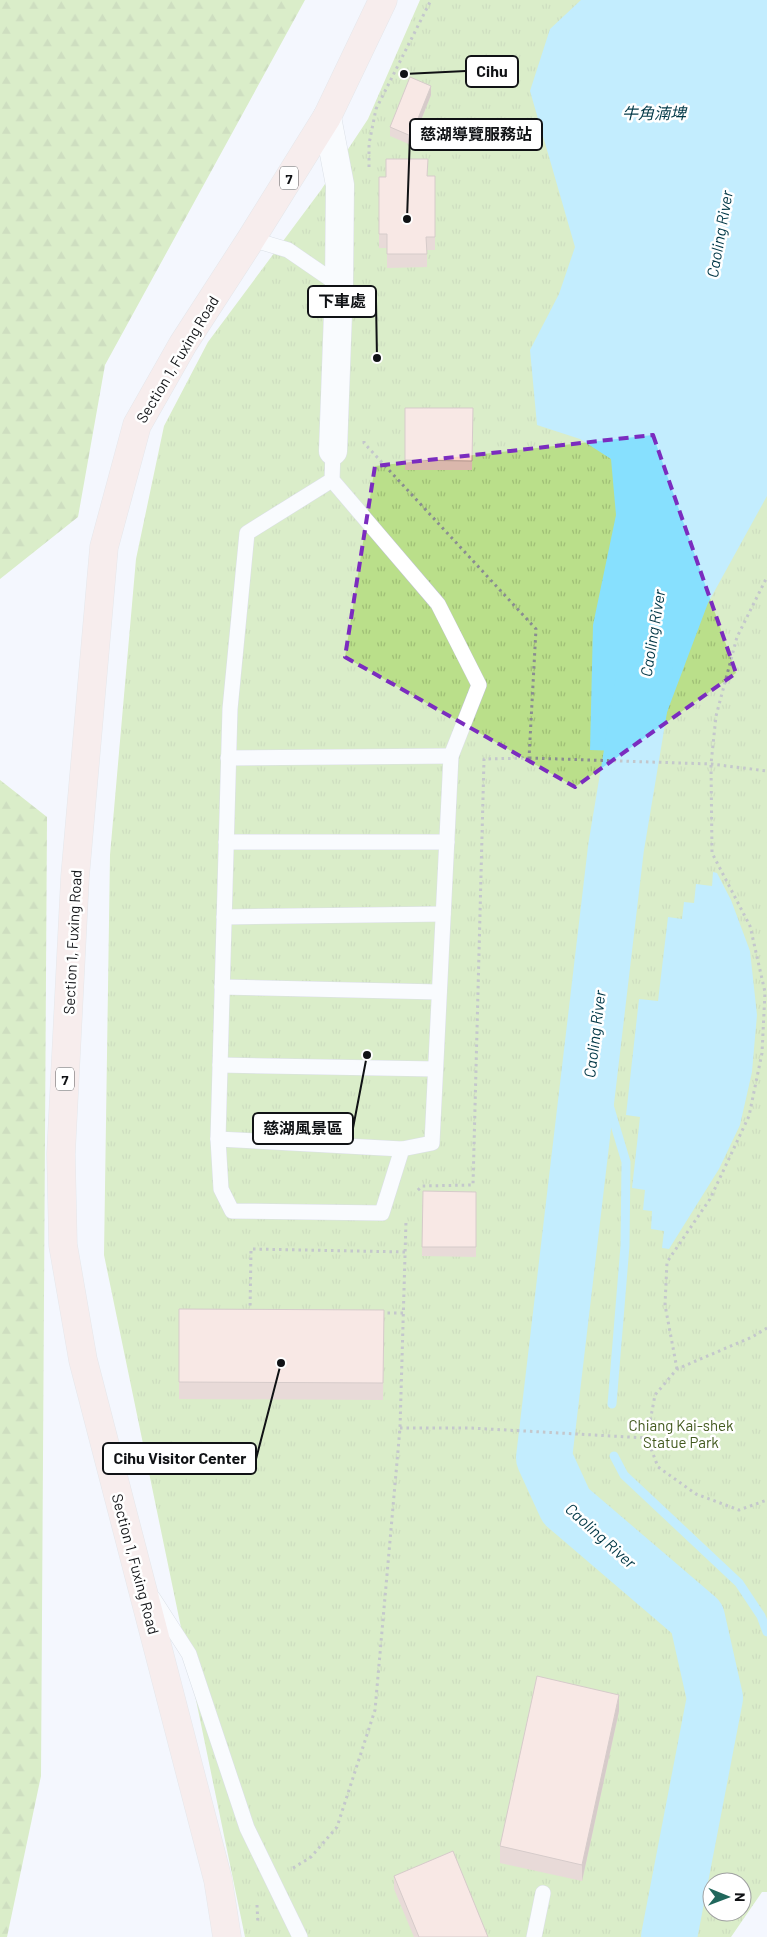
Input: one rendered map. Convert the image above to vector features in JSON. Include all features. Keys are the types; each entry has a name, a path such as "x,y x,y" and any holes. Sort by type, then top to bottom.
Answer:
{"main road":[{"name":"Section 1, Fuxing Road","path":"228,1937 218,1880 83,1360 64,1244 61,1154 75,877 104,547 137,425 183,344 252,239 327,117 383,0"}],"street":[{"path":"327,117 340,185 339,285 333,451"}],"lane":[{"path":"252,239 288,250 339,285"},
{"path":"218,1139 402,1149 432,1143 451,756 479,685 438,604 332,480 333,451"},
{"path":"332,480 247,533 230,709 228,758 218,1139 221,1189 232,1211 382,1213 402,1149"},
{"path":"228,758 451,756"},
{"path":"226,842 447,842"},
{"path":"224,917 443,914"},
{"path":"222,987 439,992"},
{"path":"220,1065 435,1068"},
{"path":"140,1578 189,1654 247,1828 300,1937"},
{"path":"534,1937 543,1892"}],"path":[{"path":"677,1369 666,1305 667,1262 710,1199 745,1124 762,1053 765,992 750,926 712,853 711,764 716,716 737,637 767,577"},
{"path":"529,758 711,764 767,771"},
{"path":"259,1312 250,1312 251,1249 405,1252 400,1428 375,1710 337,1828 311,1857 290,1870"},
{"path":"374,1313 403,1313"},
{"path":"767,1328 752,1337 677,1369 655,1395 646,1438 658,1467 696,1494 738,1510 767,1500"},
{"path":"400,1428 470,1428 646,1438"},
{"path":"257,1903 258,1928"}],"highlighted area":[{"path":"653,435 736,673 575,787 345,657 375,466"}],"green space":[{"path":"0,0 305,0 105,365 78,517 0,579"},
{"name":"Chiang Kai-shek Statue Park","path":"420,0 767,0 767,1892 762,1892 752,1907 752,1872 702,1872 702,1922 741,1922 731,1937 245,1937 104,1255 110,855 136,559 164,426 208,342 321,190 368,119"},
{"path":"0,780 47,817 41,1776 7,1937 0,1937"}],"water":[{"name":"牛角湳埤","path":"581,0 767,0 767,496 708,603 652,752 590,750 593,625 616,515 611,459 580,439 537,425 530,350 559,294 575,247 530,91 550,29"},
{"path":"713,872 717,873 731,900 750,951 757,1015 752,1072 740,1125 719,1169 669,1249 662,1248 664,1231 651,1229 652,1211 643,1210 645,1190 632,1188 640,1117 626,1115 639,999 658,1001 668,917 682,919 684,902 694,903 696,884 712,886"}],"building":[{"path":"410,77 431,86 411,136 390,127"},
{"path":"386,159 428,159 427,176 435,176 435,237 426,237 427,254 387,254 387,234 379,234 379,177 386,177"},
{"path":"405,408 473,408 472,461 405,460"},
{"path":"423,1191 476,1192 476,1247 422,1247"},
{"path":"179,1309 384,1310 383,1383 179,1382"},
{"path":"537,1676 619,1695 582,1865 500,1846"},
{"path":"453,1851 488,1937 419,1937 394,1876"}],"waterway":[{"name":"Caoling River","path":"645,674 616,848 544,1458 566,1506 697,1618 715,1698 669,1937"},
{"path":"592,1048 626,1162 625,1246 612,1404"},
{"path":"614,1456 624,1475 739,1583 761,1616 767,1632"}],"place":[{"name":"Cihu","path":"404,74"},
{"name":"慈湖導覽服務站","path":"407,219"},
{"name":"下車處","path":"377,358"},
{"name":"慈湖風景區","path":"367,1055"},
{"name":"Cihu Visitor Center","path":"281,1363"}]}
